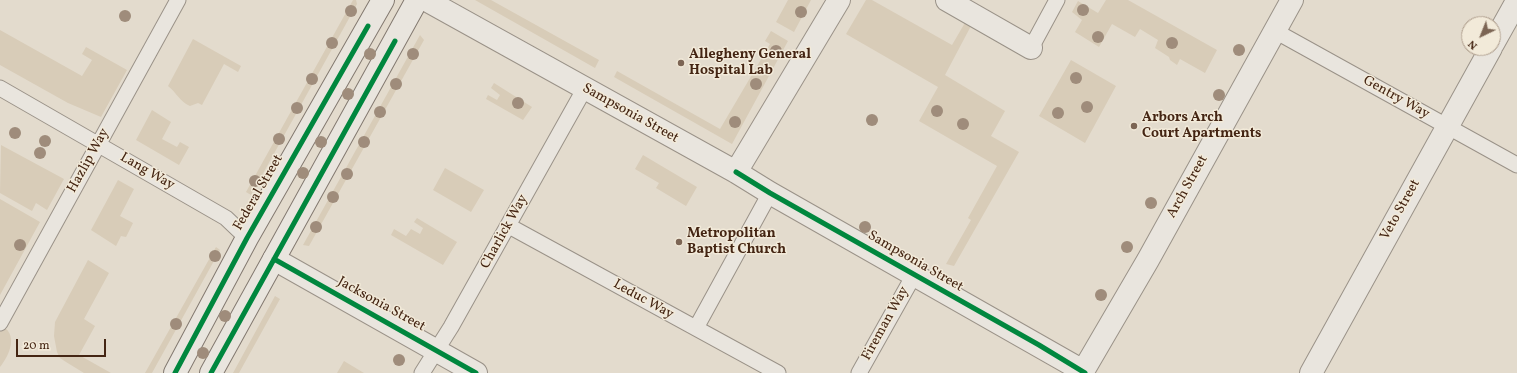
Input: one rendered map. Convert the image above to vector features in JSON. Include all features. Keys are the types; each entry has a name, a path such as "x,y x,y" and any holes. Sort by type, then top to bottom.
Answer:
{"street":[{"name":"Federal Street","path":"175,373 247,238 383,0"},
{"path":"211,373 417,0"},
{"name":"Sampsonia Street","path":"426,0 736,172 770,193 1083,372"},
{"path":"736,172 839,0"},
{"path":"947,0 1031,48"},
{"name":"Arch Street","path":"1083,372 1148,260 1292,0"},
{"path":"1501,30 1517,1"},
{"name":"Veto Street","path":"1311,373 1487,56"},
{"name":"Jacksonia Street","path":"247,238 274,259 476,373"}],"lane":[{"name":"Hazlip Way","path":"0,323 178,0"},
{"path":"1031,48 1057,0"},
{"name":"Gentry Way","path":"1275,31 1517,165"},
{"name":"Lang Way","path":"0,88 226,218 247,238"},
{"name":"Charlick Way","path":"422,373 451,327 585,88"},
{"path":"696,328 770,193"},
{"name":"Leduc Way","path":"508,226 778,373"},
{"name":"Fireman Way","path":"859,373 914,275"}],"shaded area":[{"path":"353,0 356,0 357,4 251,195 246,192"},
{"path":"475,0 491,0 599,60 595,68"},
{"path":"788,0 811,0 794,32 776,22"},
{"path":"866,0 872,0 952,45 966,21 972,24 945,75 1005,111 991,136 1019,152 954,266 946,264 971,220 968,218 997,166 919,121 938,87 846,34"},
{"path":"1106,0 1128,0 1217,50 1205,73 1180,59 1177,65 1170,60 1169,57 1155,48 1158,40 1140,29 1135,37 1112,24 1099,47 1075,32 1082,20 1072,12 1078,1 1098,13"},
{"path":"0,30 82,76 92,60 82,54 86,47 127,70 101,117 68,103 0,65"},
{"path":"771,31 788,41 732,144 614,77 617,71 720,129 770,44 765,41"},
{"path":"420,35 424,40 309,246 303,245"},
{"path":"193,39 241,66 238,72 224,64 202,105 198,103 190,106 183,102 168,86"},
{"path":"1071,60 1116,86 1085,143 1039,116"},
{"path":"494,83 532,107 523,120 486,99 488,95 497,100 500,95 491,88"},
{"path":"152,110 171,122 162,139 177,147 180,142 189,147 179,165 136,140"},
{"path":"1,145 64,179 47,210 36,203 32,211 0,193"},
{"path":"643,155 697,187 686,206 656,188 659,183 635,169"},
{"path":"445,168 484,190 471,212 433,190"},
{"path":"118,180 134,189 120,216 133,223 126,237 121,236 116,246 91,230"},
{"path":"0,199 40,222 0,295"},
{"path":"417,218 457,242 443,265 391,235 394,229 406,236 411,229 420,234 423,228 414,222"},
{"path":"216,247 220,250 152,373 145,373"},
{"path":"88,260 109,273 84,319 95,326 79,355 111,373 84,373 60,358 57,352 54,336 55,322"},
{"path":"275,296 280,299 239,373 233,373"},
{"path":"0,325 9,333 11,344 7,356 0,367"},
{"path":"344,361 364,373 337,373"}],"cycle path":[{"path":"175,373 247,238 368,26"},
{"path":"211,373 395,41"},
{"path":"736,172 770,193 1039,345 1085,373"},
{"path":"274,259 476,373"}],"place":[{"name":"Allegheny General Hospital Lab","path":"681,63"},
{"name":"Arbors Arch Court Apartments","path":"1134,126"},
{"name":"Metropolitan Baptist Church","path":"679,242"}]}
